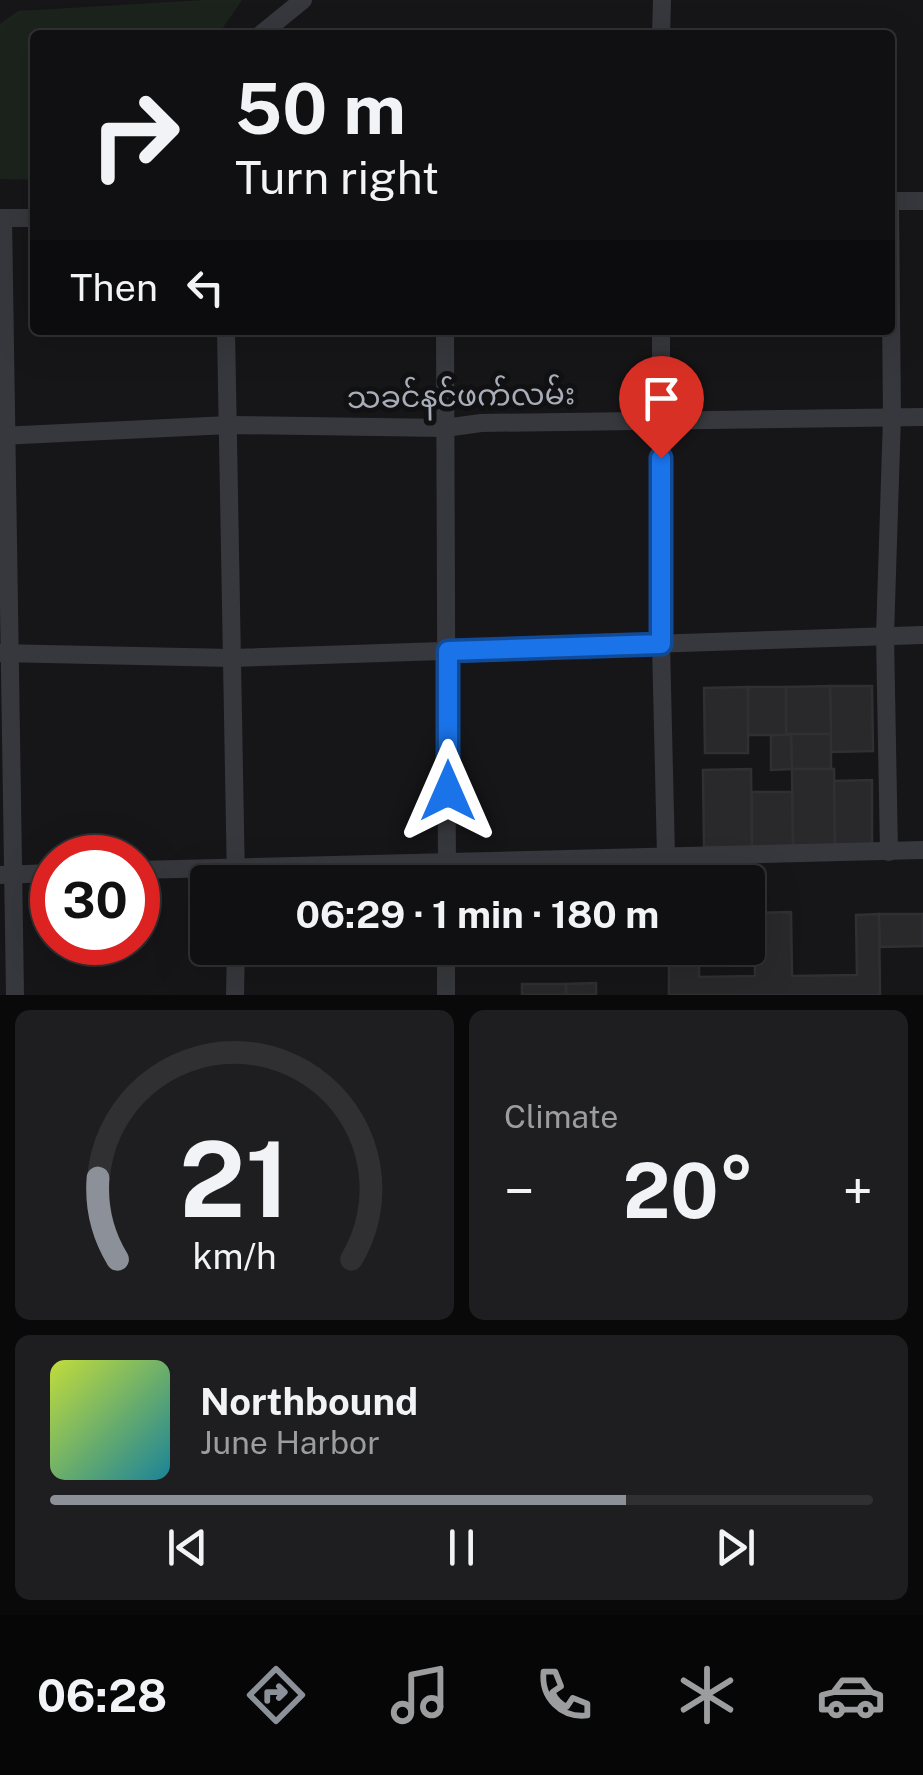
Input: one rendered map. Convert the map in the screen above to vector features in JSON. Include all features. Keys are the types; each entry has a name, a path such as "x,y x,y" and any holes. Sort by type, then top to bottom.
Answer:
{"street":[{"path":"266,30 303,0"},
{"path":"662,0 662,30"},
{"path":"895,202 923,200"},
{"path":"15,995 7,874 2,218 30,218"},
{"path":"226,335 236,865"},
{"path":"445,335 448,865"},
{"path":"660,335 666,856"},
{"path":"889,852 885,636 891,335"},
{"name":"သခင်နင်ဖက်လမ်း","path":"4,436 229,425 445,428 481,424 923,417"},
{"path":"5,653 231,658 923,634"},
{"path":"387,865 923,850"},
{"path":"160,871 190,873"},
{"path":"235,995 236,965"},
{"path":"446,965 446,995"}],"shaded area":[{"path":"242,0 221,30 30,30 30,180 0,179 0,24 18,11"}],"building":[{"path":"830,686 872,686 873,751 831,752"},
{"path":"830,686 831,734 786,734 786,687"},
{"path":"748,687 786,687 786,735 748,735"},
{"path":"748,687 748,753 705,753 704,688"},
{"path":"791,734 831,734 831,769 792,769"},
{"path":"771,735 791,735 792,769 771,770"},
{"path":"751,769 752,847 704,847 703,770"},
{"path":"792,769 834,769 835,845 793,846"},
{"path":"872,780 872,845 835,845 834,781"},
{"path":"752,792 792,792 793,846 752,847"},
{"path":"791,912 792,976 857,975 856,915 879,914 880,995 669,995 669,965 699,965 699,977 755,976 755,965 765,965 765,913"},
{"path":"879,914 923,914 923,946 880,947"},
{"path":"596,983 596,995 566,995 566,984"},
{"path":"522,984 566,984 566,995 522,995"}],"route":[{"path":"448,791 448,651 661,644 661,458"}]}
